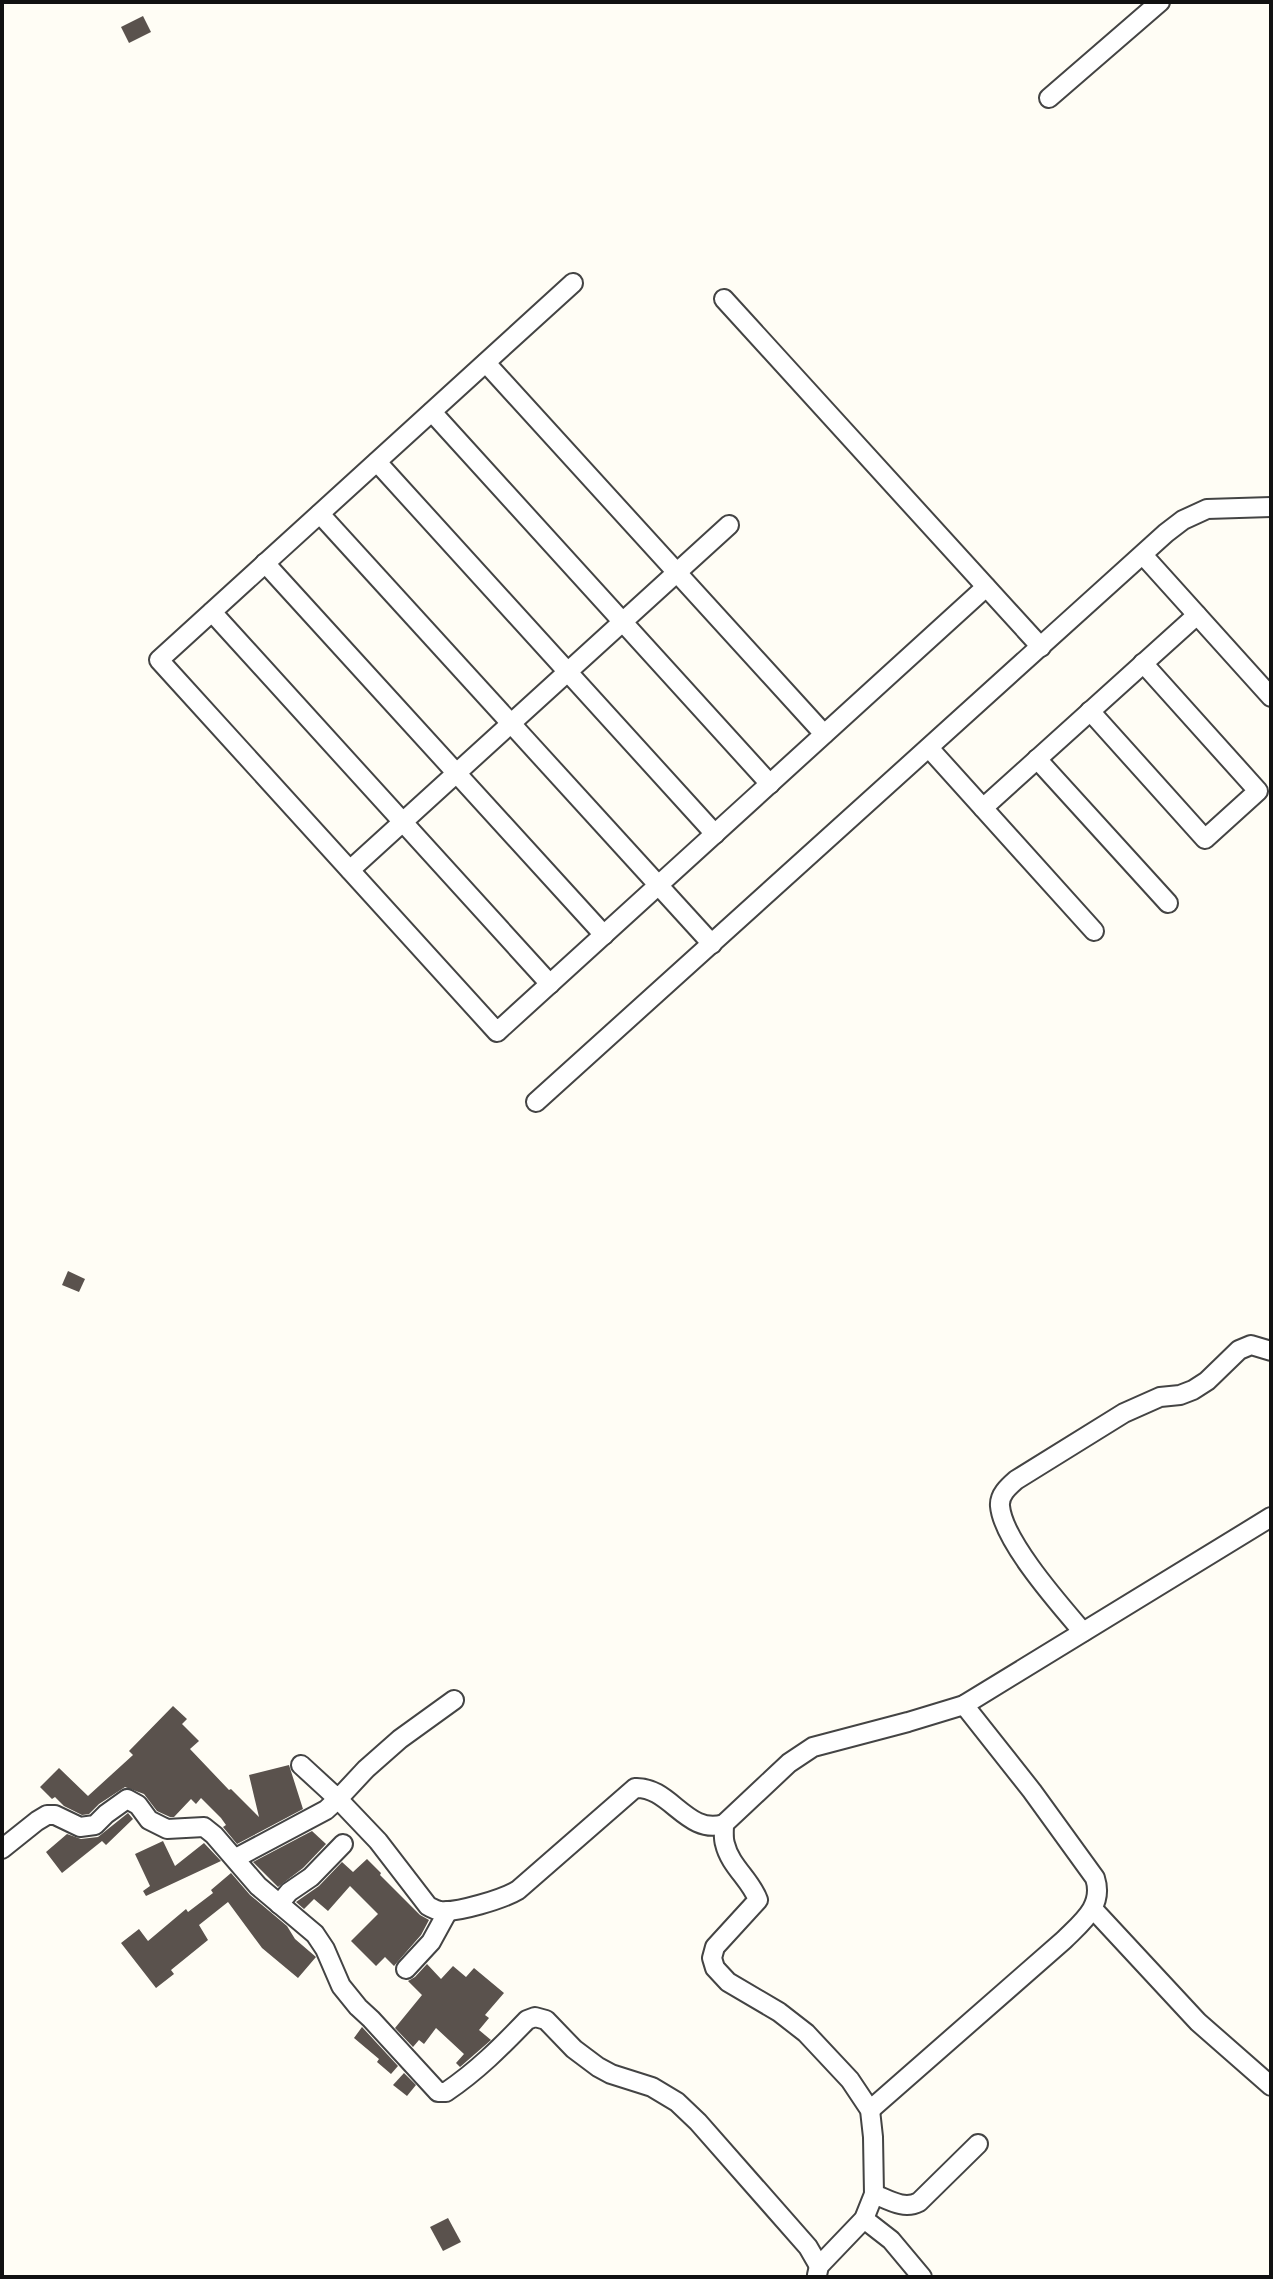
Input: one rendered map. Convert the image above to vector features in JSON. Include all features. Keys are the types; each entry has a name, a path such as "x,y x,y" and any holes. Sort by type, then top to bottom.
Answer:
{"street":[{"path":"1049,98 1160,2"},
{"path":"573,283 159,660 497,1032 986,587"},
{"path":"724,299 1041,647"},
{"path":"486,363 824,734"},
{"path":"432,412 770,784"},
{"path":"377,462 715,834"},
{"path":"536,1102 1166,533 1183,520 1207,509 1271,507"},
{"path":"320,514 712,944"},
{"path":"350,870 729,525"},
{"path":"1143,555 1271,697"},
{"path":"265,563 604,935"},
{"path":"212,612 550,984"},
{"path":"983,808 1197,615"},
{"path":"1090,711 1205,839 1258,791 1143,663"},
{"path":"929,748 1094,931"},
{"path":"1037,759 1168,903"},
{"path":"1083,1632 1020,1551 1004,1521 999,1503 1005,1490 1016,1480 1124,1413 1160,1397 1193,1390 1239,1350 1251,1345 1271,1351"},
{"path":"301,1765 378,1841 428,1906 437,1911 448,1911 503,1899 518,1890 635,1788 647,1787 699,1825 714,1827 724,1824 789,1763 813,1747 964,1705 1271,1517"},
{"path":"236,1858 326,1810 400,1739 454,1700"},
{"path":"870,2110 1064,1940 1094,1910 1099,1889 1095,1878 1032,1791 964,1705"},
{"path":"2,1849 47,1815 55,1815 80,1827 95,1825 127,1799 138,1805 149,1820 167,1829 204,1827 236,1858 258,1886 315,1934 341,1986 438,2092 446,2092 477,2069 527,2020 535,2017 546,2020 574,2049 598,2067 652,2087 677,2102 808,2247 818,2271 864,2219 874,2194 870,2110 850,2080 806,2033 779,2012 728,1982 715,1968 712,1958 715,1947 758,1900 731,1859 725,1844 724,1824"},
{"path":"279,1904 343,1844"},
{"path":"1094,1910 1198,2022 1271,2086"},
{"path":"406,1969 431,1942 448,1911"},
{"path":"874,2194 901,2205 919,2202 978,2144"},
{"path":"864,2219 891,2240 922,2277"}],"building":[{"path":"143,16 151,32 129,43 121,27"},
{"path":"68,1271 85,1279 79,1292 62,1285"},
{"path":"173,1706 187,1719 182,1724 199,1741 190,1749 259,1817 249,1775 289,1765 303,1809 237,1844 223,1827 226,1825 221,1818 201,1798 196,1804 191,1799 174,1817 170,1817 157,1811 144,1794 125,1787 89,1814 82,1815 64,1806 55,1797 52,1799 40,1787 59,1768 88,1796 133,1755 129,1751"},
{"path":"128,1813 133,1819 106,1845 102,1841 62,1873 46,1852 67,1834 81,1839 98,1837"},
{"path":"312,1831 326,1844 303,1868 278,1887 253,1862"},
{"path":"163,1841 175,1866 204,1843 221,1861 146,1896 143,1891 150,1886 135,1854"},
{"path":"367,1859 420,1915 429,1920 421,1935 394,1966 385,1957 376,1966 351,1941 378,1914 350,1886 328,1911 314,1899 304,1909 296,1902 319,1886 342,1862 353,1872"},
{"path":"231,1873 316,1957 298,1978 262,1948 228,1902 199,1925 208,1940 171,1970 174,1974 156,1988 121,1943 139,1929 148,1941 186,1909 188,1912 213,1893 211,1890"},
{"path":"427,1964 441,1979 453,1966 466,1977 474,1968 504,1993 485,2015 489,2018 479,2030 491,2040 460,2067 456,2063 464,2054 436,2028 424,2044 419,2040 413,2047 395,2028 422,1995 408,1981"},
{"path":"362,2027 398,2066 391,2074 354,2038"},
{"path":"404,2073 416,2085 407,2096 393,2085"},
{"path":"448,2218 461,2242 443,2251 430,2227"}]}
